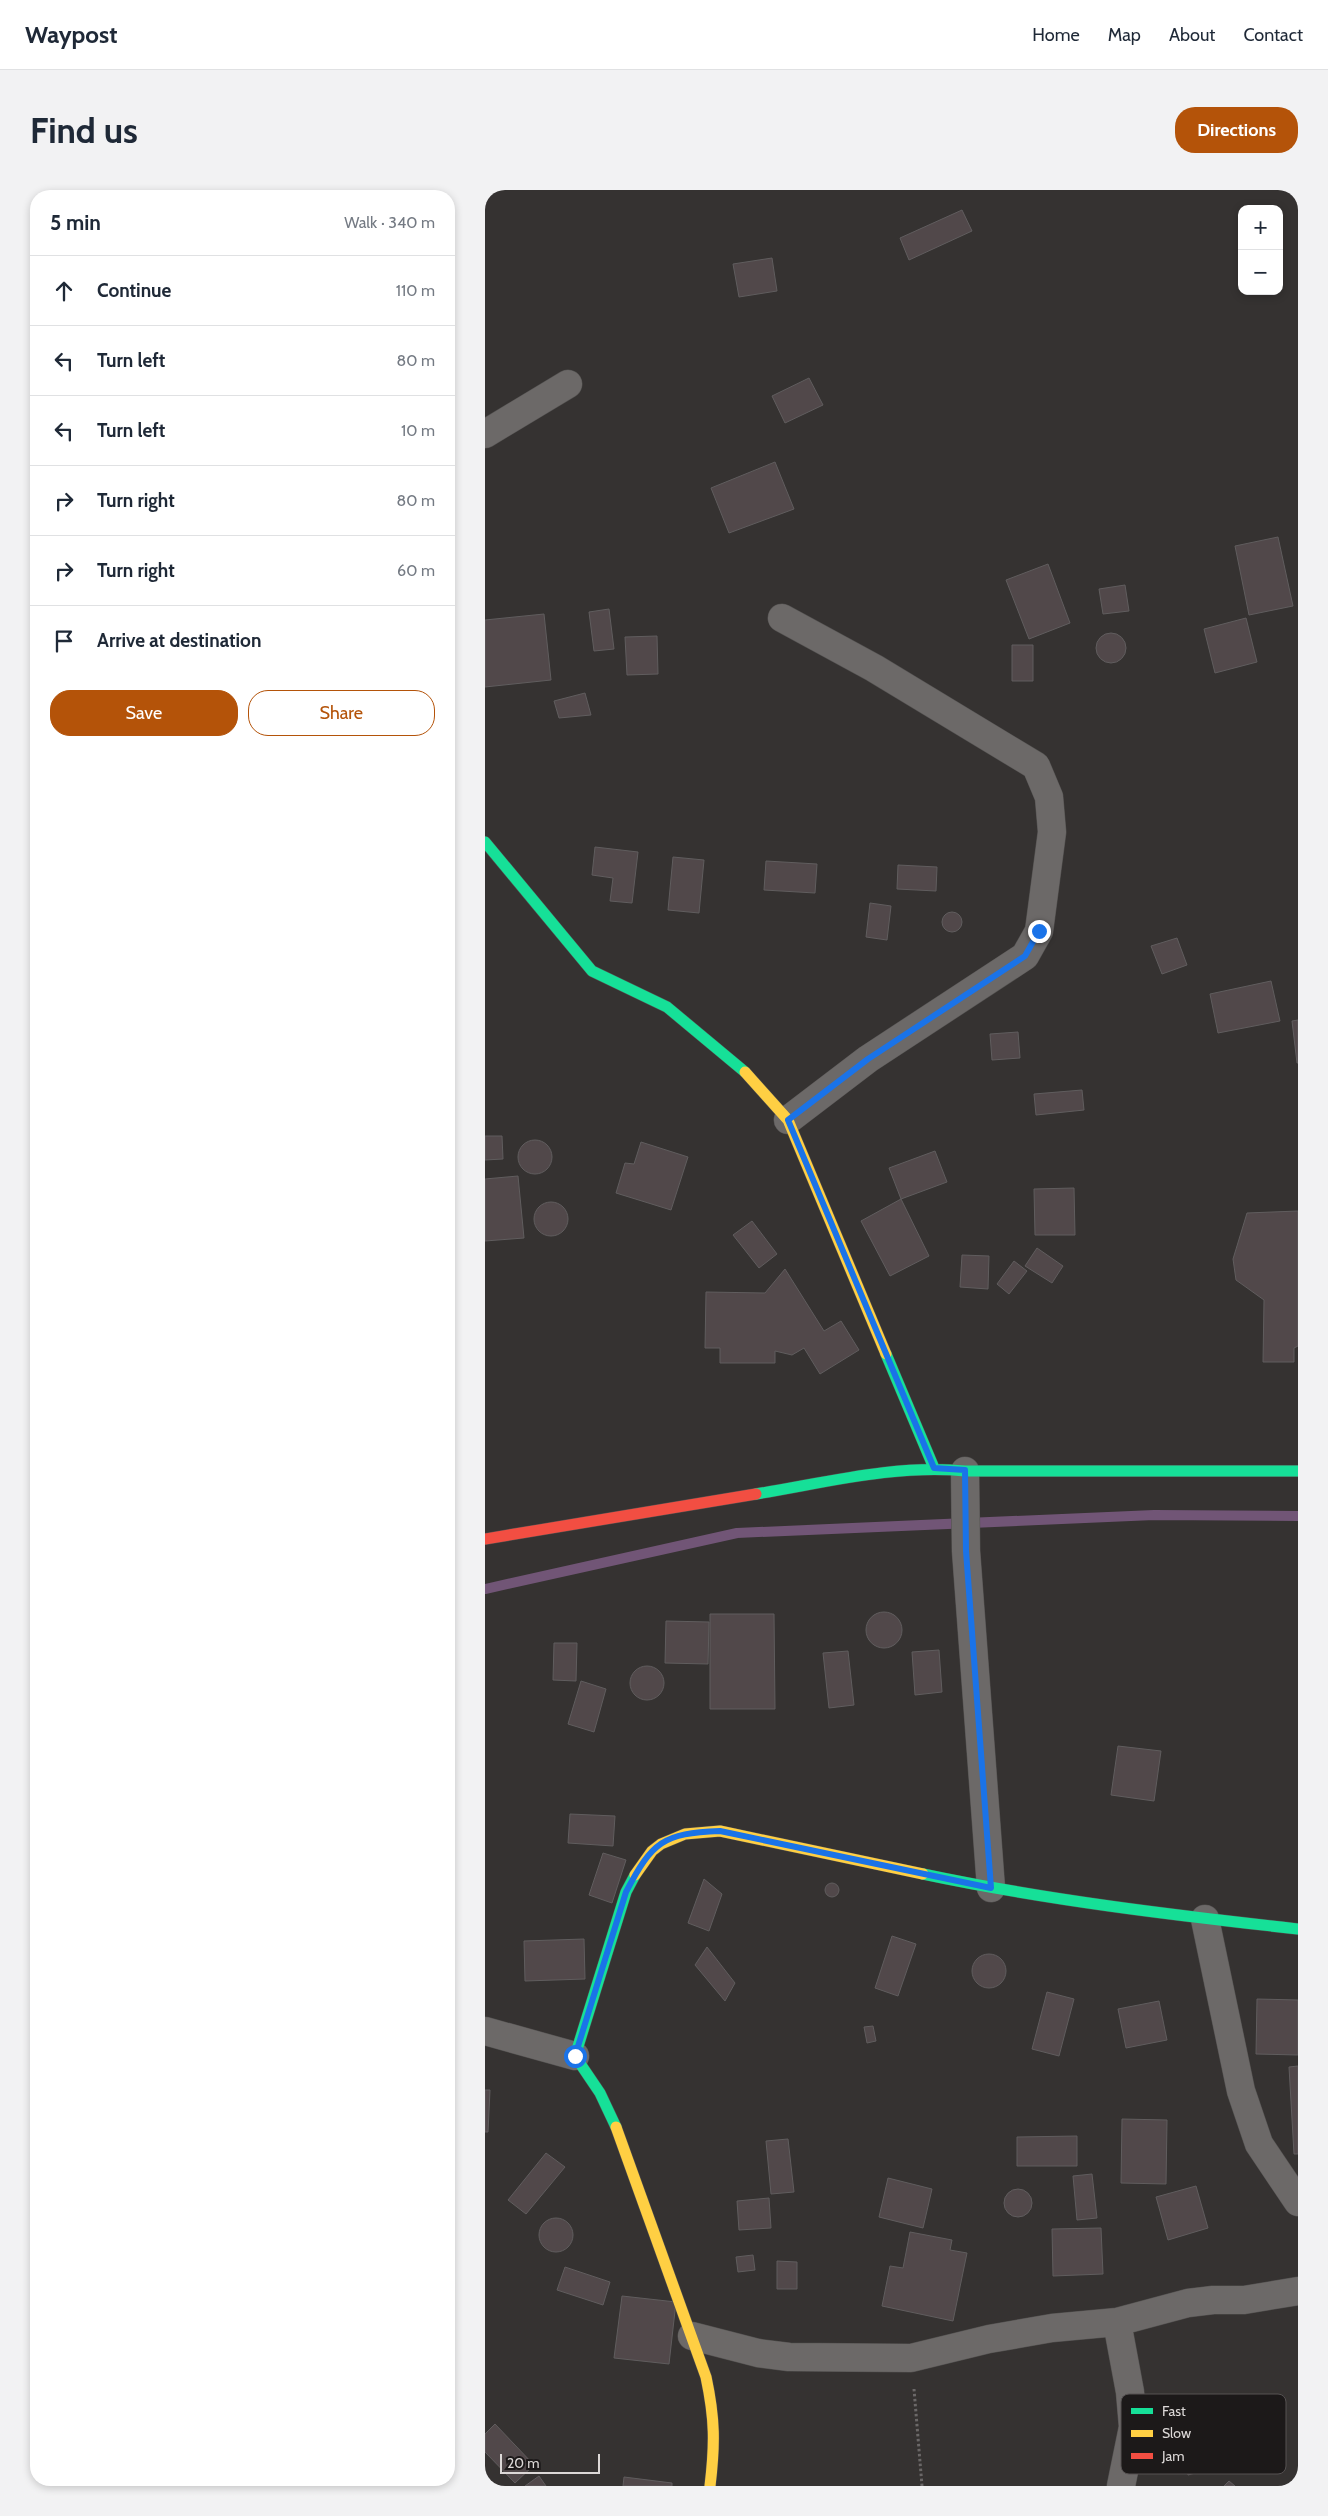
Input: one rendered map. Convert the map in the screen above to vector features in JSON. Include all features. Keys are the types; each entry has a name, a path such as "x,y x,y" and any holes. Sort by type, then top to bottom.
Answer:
{"street":[{"path":"485,434 567,384"},
{"path":"782,618 874,668 1036,766 1049,797 1052,832 1039,931 1025,956 868,1059 788,1120"},
{"path":"485,842 592,971 667,1008 746,1073 788,1120 934,1468"},
{"path":"485,1539 843,1480 934,1468 965,1470 1298,1471"},
{"path":"965,1470 966,1551 991,1888"},
{"path":"575,2056 626,1892 638,1869 651,1851 665,1840 687,1832 720,1831 991,1888 1205,1919 1298,1929"},
{"path":"1205,1919 1241,2091 1259,2144 1293,2188"},
{"path":"485,2031 575,2056 600,2093 615,2124 706,2377 712,2405 715,2443 710,2486"},
{"path":"692,2336 758,2353 789,2357 911,2358 989,2339 1052,2328 1117,2322 1188,2303 1213,2300 1244,2300 1298,2291"},
{"path":"1117,2322 1130,2394"}],"path":[{"path":"911,2358 922,2486"}],"building":[{"path":"962,210 972,231 909,260 900,238"},
{"path":"772,258 777,291 739,297 733,264"},
{"path":"809,378 823,405 785,423 772,396"},
{"path":"775,462 794,509 729,533 711,488"},
{"path":"1278,537 1293,606 1249,615 1235,546"},
{"path":"1048,564 1070,623 1029,639 1006,580"},
{"path":"1125,585 1129,611 1103,614 1099,589"},
{"path":"609,609 614,649 594,651 589,612"},
{"path":"544,614 551,680 485,687 485,620"},
{"path":"1246,618 1257,662 1215,673 1204,629"},
{"path":"1111,633 1117,634 1125,642 1125,654 1117,662 1111,663 1105,662 1097,654 1096,648 1097,642 1105,634"},
{"path":"657,636 658,674 627,675 625,637"},
{"path":"1012,645 1033,645 1033,681 1012,681"},
{"path":"585,693 591,715 559,718 554,701"},
{"path":"595,847 638,852 632,903 610,901 613,878 592,875"},
{"path":"673,857 704,860 699,913 668,910"},
{"path":"766,861 817,864 815,893 764,890"},
{"path":"898,865 937,867 936,891 897,889"},
{"path":"870,903 891,906 887,940 866,937"},
{"path":"948,912 956,912 962,918 962,926 956,932 948,932 942,926 942,918"},
{"path":"1177,938 1187,965 1162,974 1151,946"},
{"path":"1271,981 1280,1021 1218,1033 1210,994"},
{"path":"1298,1020 1298,1063 1297,1063 1292,1021"},
{"path":"1018,1032 1020,1058 992,1060 990,1034"},
{"path":"1082,1090 1084,1110 1036,1115 1034,1094"},
{"path":"485,1136 502,1136 503,1159 485,1160"},
{"path":"535,1140 542,1141 547,1145 551,1150 551,1164 547,1169 542,1173 535,1174 528,1173 523,1169 519,1164 518,1157 519,1150 523,1145 528,1141"},
{"path":"641,1142 688,1157 671,1210 616,1193 625,1163 634,1164"},
{"path":"935,1151 947,1182 901,1199 889,1168"},
{"path":"518,1176 524,1238 485,1241 485,1179"},
{"path":"1074,1188 1075,1235 1035,1235 1034,1189"},
{"path":"901,1199 929,1256 890,1276 861,1221"},
{"path":"551,1202 558,1203 563,1207 567,1212 567,1226 563,1231 558,1235 551,1236 544,1235 539,1231 535,1226 534,1219 535,1212 539,1207 544,1203"},
{"path":"1298,1211 1298,1346 1294,1348 1294,1362 1263,1362 1264,1300 1236,1280 1233,1259 1247,1213"},
{"path":"752,1221 777,1254 759,1268 733,1235"},
{"path":"1037,1248 1063,1266 1052,1283 1025,1266"},
{"path":"962,1255 989,1256 988,1289 960,1287"},
{"path":"1014,1261 1027,1271 1009,1294 997,1284"},
{"path":"785,1269 824,1331 841,1321 859,1350 820,1374 804,1348 792,1355 775,1351 775,1363 720,1363 720,1348 705,1348 706,1292 765,1293"},
{"path":"884,1612 896,1618 902,1630 896,1642 884,1648 872,1642 866,1630 872,1618"},
{"path":"710,1614 774,1614 775,1709 710,1709"},
{"path":"666,1621 709,1622 708,1664 665,1663"},
{"path":"554,1643 577,1643 576,1681 553,1680"},
{"path":"939,1650 942,1692 915,1695 912,1652"},
{"path":"848,1651 854,1705 829,1708 823,1653"},
{"path":"647,1666 654,1667 659,1671 663,1676 663,1690 659,1695 654,1699 647,1700 640,1699 635,1695 631,1690 630,1683 631,1676 635,1671 640,1667"},
{"path":"581,1681 606,1689 594,1732 568,1724"},
{"path":"1118,1746 1161,1751 1154,1801 1111,1795"},
{"path":"570,1814 615,1816 613,1846 568,1843"},
{"path":"603,1853 626,1860 612,1903 589,1895"},
{"path":"704,1879 722,1894 709,1931 688,1923"},
{"path":"829,1883 835,1883 839,1890 835,1897 829,1897 825,1893 825,1887"},
{"path":"892,1936 916,1944 898,1996 875,1988"},
{"path":"584,1939 585,1979 525,1981 524,1941"},
{"path":"707,1947 735,1983 725,2001 695,1965"},
{"path":"989,1954 996,1955 1001,1959 1005,1964 1005,1978 1001,1983 996,1987 989,1988 982,1987 977,1983 973,1978 972,1971 973,1964 977,1959 982,1955"},
{"path":"1047,1992 1074,1999 1059,2056 1032,2049"},
{"path":"1257,1999 1298,2000 1298,2055 1256,2054"},
{"path":"1159,2001 1167,2040 1126,2048 1118,2009"},
{"path":"873,2026 876,2041 867,2043 864,2027"},
{"path":"1298,2066 1298,2154 1294,2154 1289,2067"},
{"path":"485,2090 490,2090 488,2132 485,2132"},
{"path":"1122,2119 1167,2120 1166,2184 1121,2183"},
{"path":"1077,2136 1077,2166 1017,2166 1017,2137"},
{"path":"788,2139 794,2192 771,2194 766,2141"},
{"path":"546,2153 565,2167 526,2214 508,2200"},
{"path":"1092,2174 1097,2218 1077,2220 1073,2176"},
{"path":"888,2178 932,2189 923,2228 879,2217"},
{"path":"1196,2186 1208,2228 1168,2240 1156,2197"},
{"path":"1018,2189 1028,2193 1032,2203 1028,2213 1018,2217 1008,2213 1004,2203 1008,2193"},
{"path":"769,2198 771,2228 739,2230 737,2201"},
{"path":"556,2218 563,2219 568,2223 572,2228 572,2242 568,2247 563,2251 556,2252 549,2251 544,2247 540,2242 539,2235 540,2228 544,2223 549,2219"},
{"path":"1101,2228 1103,2274 1053,2276 1052,2229"},
{"path":"910,2232 952,2240 950,2250 967,2253 953,2321 882,2306 890,2266 903,2268"},
{"path":"753,2255 755,2270 738,2272 736,2257"},
{"path":"777,2261 797,2262 797,2289 777,2289"},
{"path":"565,2267 610,2282 603,2305 557,2290"},
{"path":"622,2296 676,2302 669,2364 614,2358"},
{"path":"495,2424 534,2465 515,2483 485,2452 485,2434"},
{"path":"539,2476 546,2486 525,2486"},
{"path":"624,2477 672,2483 672,2486 623,2486"},
{"path":"1229,2481 1235,2486 1224,2486"}],"waterway":[{"path":"485,1589 737,1533 1154,1515 1298,1516"}],"traffic: fast":[{"path":"485,842 592,971 667,1007 745,1072"},
{"path":"886,1354 934,1468"},
{"path":"756,1494 886,1472 913,1470 1298,1471"},
{"path":"923,1874 1062,1899 1298,1929"},
{"path":"616,2127 600,2093 575,2056 626,1892 635,1875"}],"traffic: slow":[{"path":"745,1072 788,1120 886,1354"},
{"path":"635,1875 652,1851 661,1844 685,1834 720,1831 923,1874"},
{"path":"616,2127 706,2377 713,2432 710,2486"}],"traffic: jam":[{"path":"485,1539 756,1494"}],"route":[{"path":"575,2056 626,1892 638,1869 651,1851 665,1840 687,1832 720,1831 991,1888 966,1551 965,1470 934,1468 788,1120 868,1059 1025,956 1039,931"}]}
